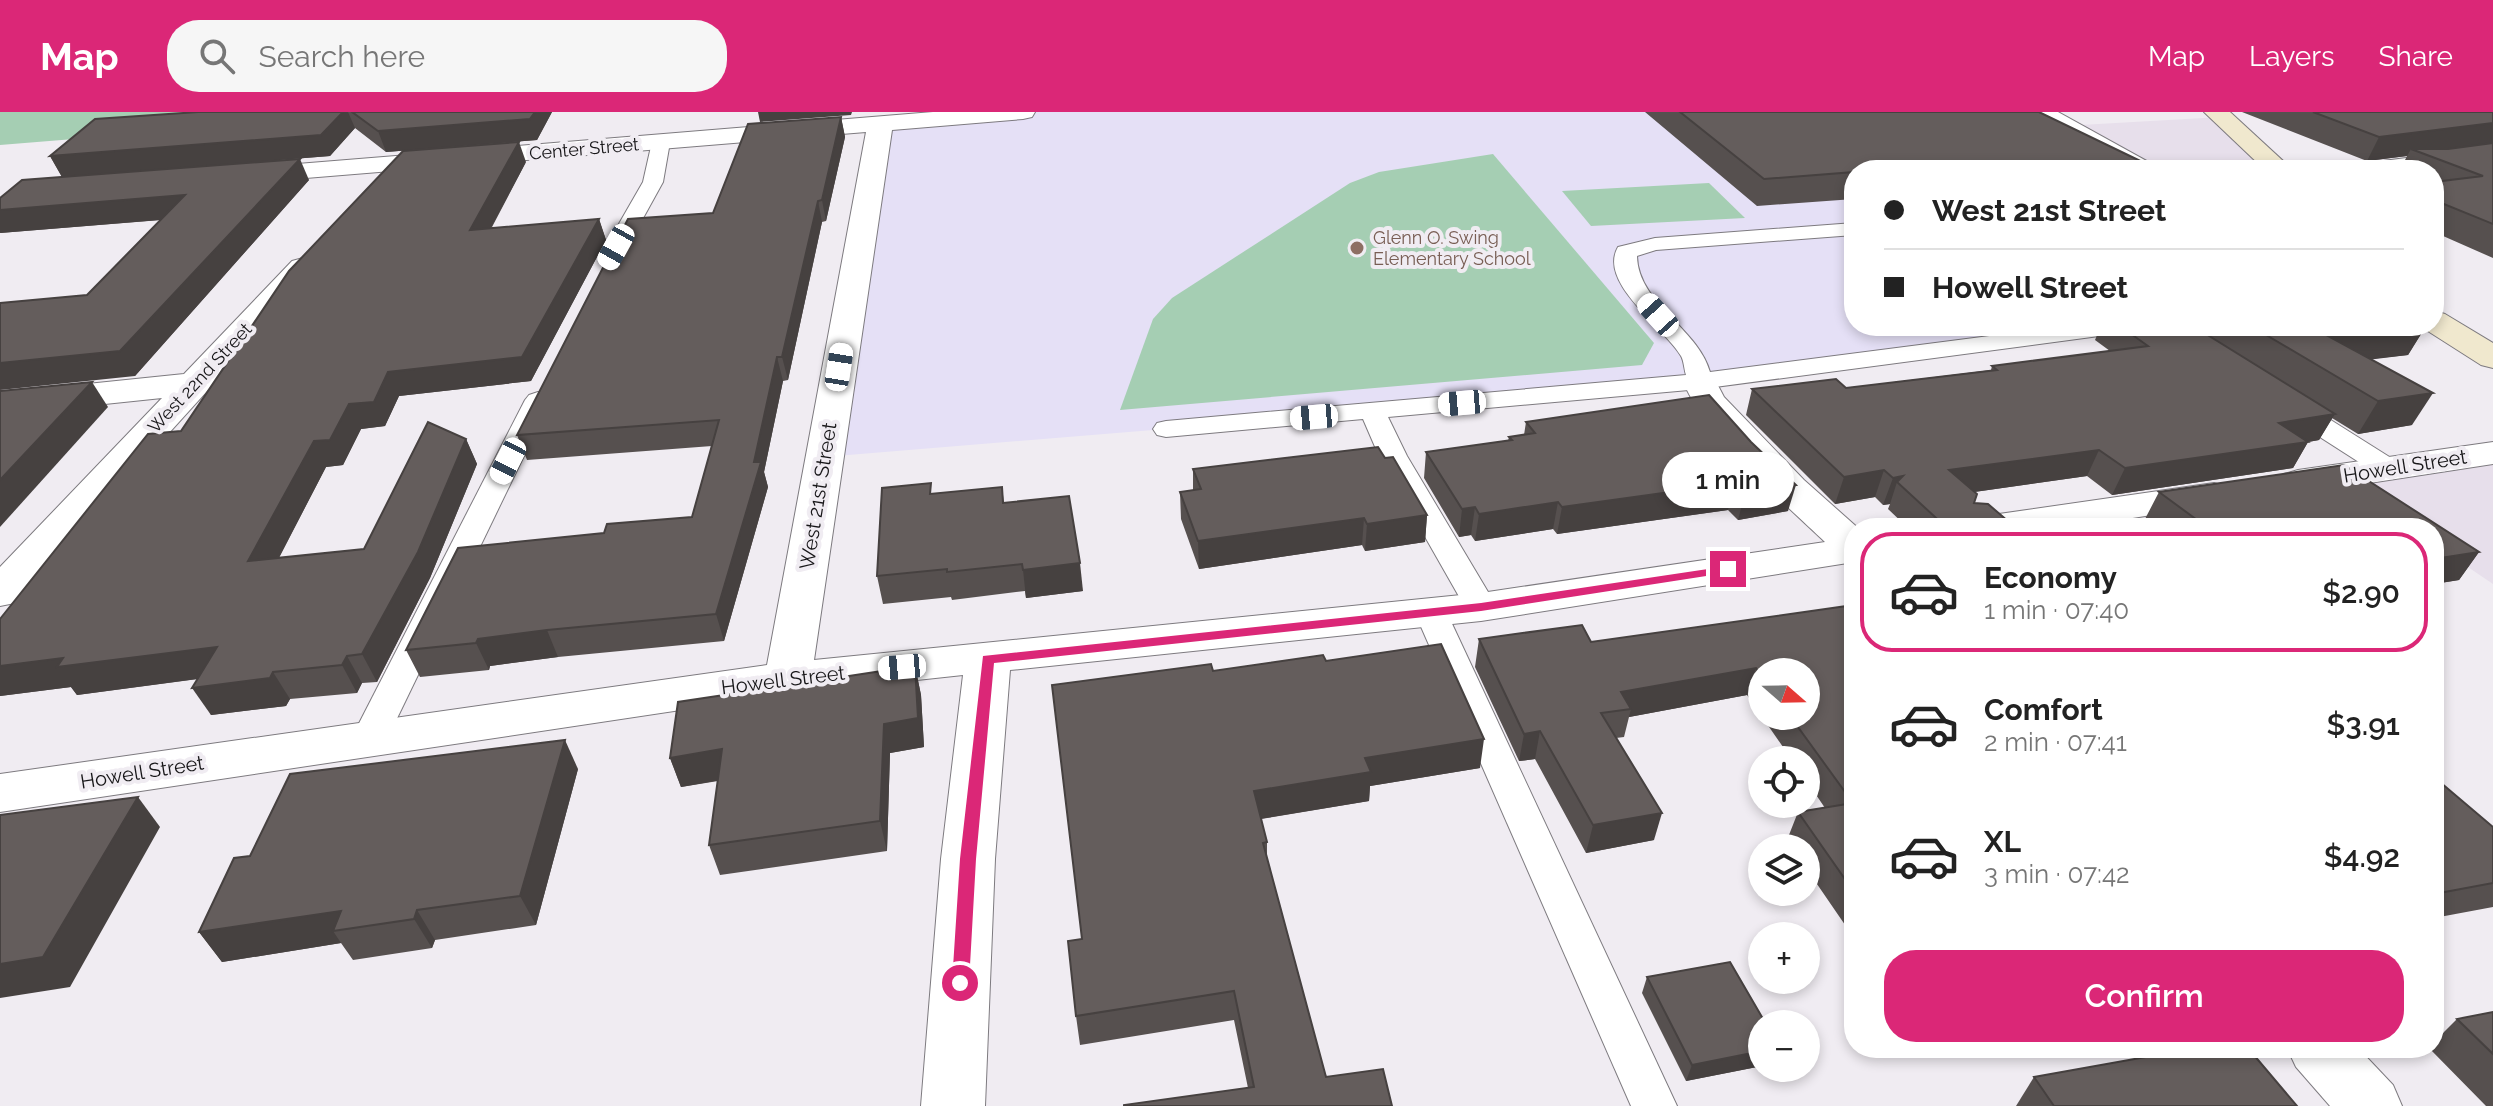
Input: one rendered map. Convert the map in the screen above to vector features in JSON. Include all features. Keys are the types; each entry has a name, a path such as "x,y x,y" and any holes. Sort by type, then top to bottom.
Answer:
{"street":[{"name":"Center Street","path":"216,177 1023,112"},
{"path":"2040,112 2125,160"},
{"path":"2216,112 2269,160"},
{"name":"West 21st Street","path":"788,678 880,125"},
{"path":"2444,161 2493,155"},
{"path":"368,198 401,163"},
{"name":"West 22nd Street","path":"0,593 324,245"},
{"path":"2444,327 2493,358"},
{"path":"1700,381 1708,401 1790,488 1844,539"},
{"path":"0,404 193,384"},
{"name":"Howell Street","path":"2053,518 2493,453"},
{"name":"Howell Street","path":"0,793 788,678 1481,607 1844,550"},
{"path":"953,1106 968,859 988,659"},
{"path":"2327,1058 2370,1106"}],"lane":[{"path":"597,283 653,182 661,142"},
{"path":"1700,381 1693,355 1637,291 1626,270 1626,252 1655,244 1844,230"},
{"path":"1166,429 1700,381 2045,336"},
{"path":"370,737 547,382"},
{"path":"2269,393 2389,469"},
{"path":"1373,412 1393,456 1481,607"},
{"path":"1431,613 1654,1106"}],"shaded area":[{"name":"Glenn O. Swing Elementary School","path":"1023,112 2040,112 1886,160 1844,160 1844,336 2036,336 1373,412 824,457 880,125"},
{"path":"2221,117 2269,160 2125,160 2063,126"},
{"path":"2493,453 2493,584 2444,551 2444,518 2415,518 2335,477"}],"green space":[{"path":"0,112 409,112 0,145"},
{"path":"1493,154 1654,343 1642,365 1120,410 1153,319 1172,298 1350,183 1379,172"},
{"path":"1709,183 1745,218 1591,226 1562,191"}],"building":[{"path":"198,112 343,112 321,135 50,156 95,119"},
{"path":"352,112 535,112 530,119 378,131"},
{"path":"1680,112 2039,112 2138,160 1844,160 1844,173 1764,179"},
{"path":"2313,112 2493,112 2493,123 2379,137"},
{"path":"841,117 782,357 777,357 754,462 761,462 716,614 547,630 478,639 476,643 406,650 458,548 604,533 607,524 692,517 719,420 517,435 628,219 713,213 748,124"},
{"path":"519,142 470,230 599,219 522,357 388,372 374,402 349,404 330,440 314,441 248,561 364,549 428,422 466,439 418,552 362,654 347,656 342,665 273,672 270,678 192,688 217,647 57,667 63,658 0,666 0,619 148,434 181,431 289,271 403,151"},
{"path":"2493,143 2493,224 2444,204 2444,181 2483,176 2411,149 2448,149"},
{"path":"300,159 120,351 0,363 0,303 87,295 185,195 0,210 0,198 22,180"},
{"path":"2134,336 2209,336 2335,414 2279,423 2308,442 2125,468 2099,450 1949,470 1977,494 1974,503 1988,504 2004,518 1936,518 1897,482 1903,476 1893,478 1884,470 1844,477 1752,389 1836,379 1846,388 1997,370 1992,366 2148,346"},
{"path":"2268,336 2328,336 2433,393 2378,401"},
{"path":"92,382 0,480 0,391"},
{"path":"1709,395 1751,442 1796,485 1745,493 1735,483 1562,507 1558,502 1479,514 1475,507 1462,509 1426,452 1512,440 1509,437 1535,433 1526,422"},
{"path":"1378,447 1385,458 1393,457 1427,515 1367,524 1364,518 1198,541 1180,492 1201,489 1193,469"},
{"path":"2344,465 2426,518 2194,518 2159,492"},
{"path":"931,483 930,494 1002,487 1003,503 1069,496 1080,563 1023,570 1022,564 877,576 882,488"},
{"path":"2444,529 2479,552 2444,557"},
{"path":"1844,606 1844,791 1820,757 1820,746 1812,746 1800,730 1820,730 1820,658 1748,658 1748,669 1621,692 1631,709 1601,713 1662,813 1593,825 1540,731 1524,734 1479,639 1582,625 1591,642"},
{"path":"1441,644 1484,739 1365,758 1371,772 1254,791 1267,842 1263,843 1326,1077 1383,1069 1392,1106 1124,1106 1254,1087 1234,991 1076,1016 1068,941 1082,939 1052,685 1211,664 1213,671 1323,655 1326,661"},
{"path":"915,666 918,718 884,724 880,821 709,845 722,749 670,758 678,702"},
{"path":"565,740 520,896 417,910 414,919 333,931 341,911 199,932 234,858 250,856 290,774"},
{"path":"2444,785 2493,827 2493,883 2444,892"},
{"path":"138,797 43,957 0,964 0,815"},
{"path":"1844,804 1844,878 1820,843 1820,834 1813,834 1802,818 1820,818 1820,808"},
{"path":"1730,962 1758,1010 1748,1010 1748,1054 1692,1065 1647,977"},
{"path":"2493,1012 2493,1054 2457,1019"},
{"path":"2140,1058 2256,1058 2297,1106 2054,1106 2034,1077"}],"place":[{"name":"Glenn O. Swing Elementary School","path":"1357,248"}],"route":[{"path":"960,983 968,859 988,659 1481,607 1728,569"}]}
